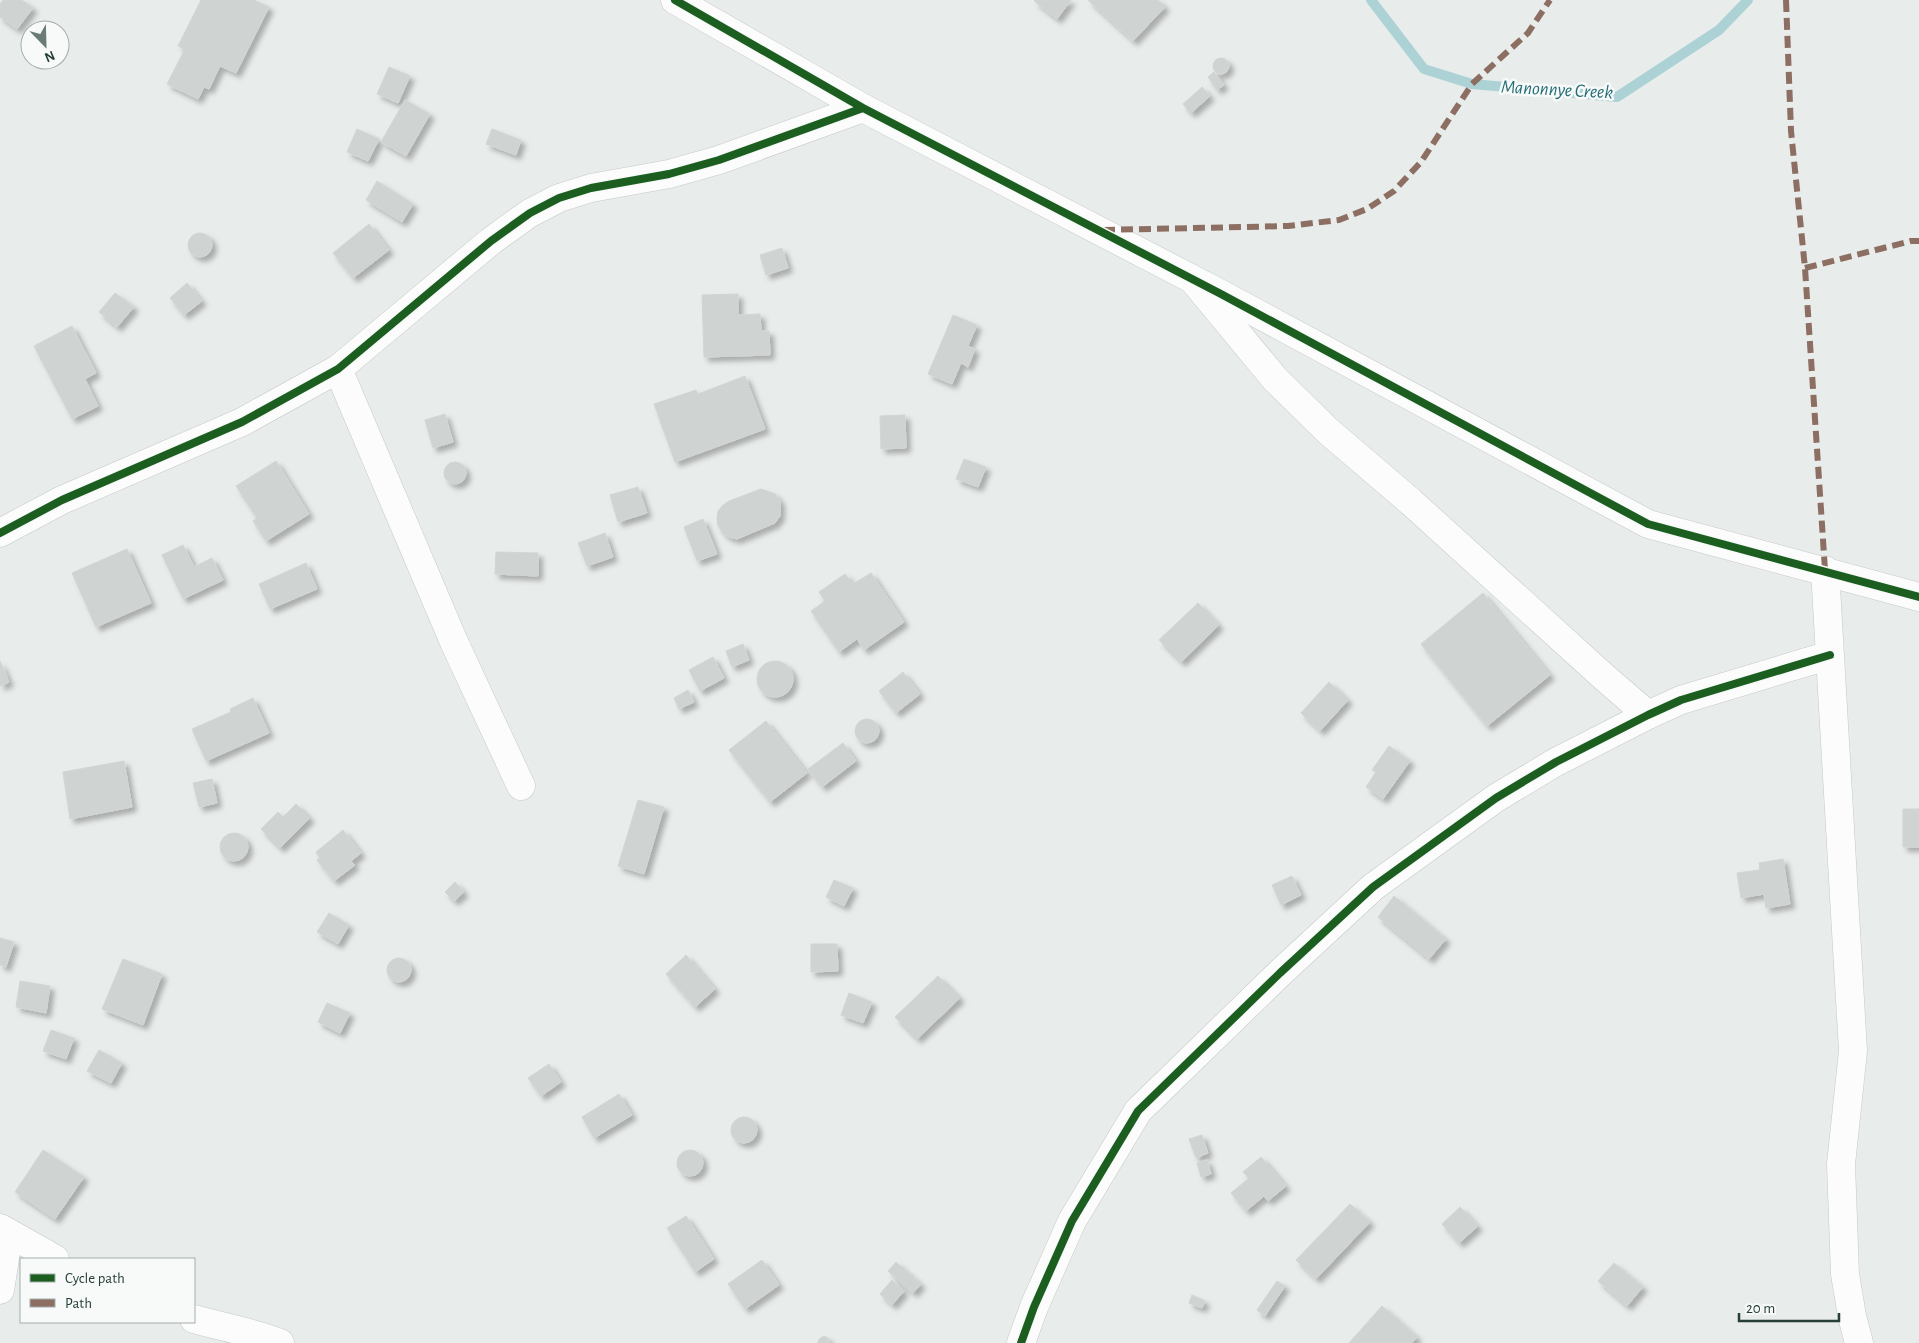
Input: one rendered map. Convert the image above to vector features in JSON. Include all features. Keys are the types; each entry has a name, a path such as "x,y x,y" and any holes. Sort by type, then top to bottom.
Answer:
{"street":[{"path":"675,0 863,108 1194,280 1648,524 1825,570 1919,597"},
{"path":"0,533 62,500 242,422 338,369 491,241 530,213 559,198 591,188 669,174 719,160 863,108"},
{"path":"1194,280 1275,379 1321,424 1648,715"},
{"path":"338,369 454,642 521,786"},
{"path":"1825,570 1853,1051 1841,1164 1846,1274 1852,1316 1859,1343"},
{"path":"1021,1343 1034,1307 1072,1221 1138,1112 1280,973 1373,888 1496,798 1556,762 1648,715 1681,700 1830,655"},
{"path":"0,1290 4,1231 53,1258"},
{"path":"195,1318 280,1343"}],"building":[{"path":"3,0 22,0 33,8 24,20 20,20 20,25 17,29 0,17 0,4"},
{"path":"201,0 254,0 269,7 236,73 220,66 209,89 204,87 198,99 167,84 185,49 178,46"},
{"path":"1035,0 1071,0 1057,19"},
{"path":"1088,0 1158,0 1165,7 1133,41"},
{"path":"1221,58 1229,66 1221,74 1213,66"},
{"path":"389,67 410,76 398,103 377,94"},
{"path":"1214,72 1224,85 1217,90 1208,77"},
{"path":"1202,87 1210,96 1191,113 1183,104"},
{"path":"405,100 430,114 406,156 381,142"},
{"path":"357,129 379,139 368,161 347,152"},
{"path":"492,129 521,140 516,155 486,144"},
{"path":"377,181 413,204 402,222 366,200"},
{"path":"369,224 389,250 353,278 333,253"},
{"path":"200,233 209,236 212,245 209,254 200,257 191,254 188,245 191,236"},
{"path":"782,248 788,268 766,275 760,255"},
{"path":"187,283 202,301 184,315 170,298"},
{"path":"115,293 134,307 117,327 99,312"},
{"path":"738,294 738,315 760,314 761,331 769,331 770,355 704,357 702,295"},
{"path":"953,315 977,325 968,346 975,349 968,367 961,363 952,384 928,374"},
{"path":"72,326 96,373 85,379 98,406 72,419 34,346"},
{"path":"745,376 765,429 675,462 654,404 696,390 698,394"},
{"path":"445,414 453,442 433,448 425,420"},
{"path":"905,415 906,448 881,449 880,416"},
{"path":"964,459 986,467 978,487 956,479"},
{"path":"276,461 309,514 266,541 253,521 257,518 236,486"},
{"path":"455,462 465,469 466,473 459,483 455,484 445,477 444,473 451,463"},
{"path":"638,487 647,513 618,522 610,495"},
{"path":"761,489 775,494 780,501 780,516 775,523 737,539 723,533 718,526 717,519 718,511 723,505"},
{"path":"703,519 717,554 697,561 684,527"},
{"path":"605,533 613,557 587,566 578,543"},
{"path":"183,545 194,567 212,558 223,580 183,599 162,555"},
{"path":"127,549 151,603 96,627 72,573"},
{"path":"496,552 538,553 538,576 495,574"},
{"path":"306,563 317,589 270,609 259,584"},
{"path":"871,573 904,622 864,650 857,639 839,652 811,611 825,601 819,592 845,574 853,584"},
{"path":"1483,593 1550,675 1487,726 1421,644"},
{"path":"1198,603 1219,625 1181,662 1159,640"},
{"path":"743,644 749,660 732,667 726,651"},
{"path":"713,657 724,678 700,691 689,670"},
{"path":"0,661 9,682 0,686"},
{"path":"775,661 782,662 788,666 792,672 792,686 788,692 782,696 775,697 768,696 762,692 758,686 757,679 758,672 762,666 768,662"},
{"path":"903,672 920,694 896,713 879,691"},
{"path":"1329,682 1348,700 1320,731 1301,713"},
{"path":"688,690 694,702 679,709 674,698"},
{"path":"253,698 269,733 206,761 192,729 231,712 230,709"},
{"path":"867,719 876,722 879,731 876,740 867,743 858,740 855,731 858,722"},
{"path":"766,721 807,773 770,802 729,750"},
{"path":"843,743 856,761 822,787 808,769"},
{"path":"1389,746 1410,761 1383,799 1366,787 1376,772 1372,770"},
{"path":"124,761 132,807 70,819 63,772"},
{"path":"212,779 217,803 199,807 193,783"},
{"path":"638,800 664,807 644,874 618,866"},
{"path":"296,804 310,818 280,848 261,829 278,812 283,817"},
{"path":"1903,809 1919,809 1919,847 1903,847"},
{"path":"343,830 361,853 351,861 355,865 334,881 317,860 320,858 316,852"},
{"path":"234,833 244,837 248,847 244,857 234,861 224,857 220,847 224,837"},
{"path":"1783,859 1790,904 1766,908 1764,894 1741,898 1737,873 1760,870 1759,863"},
{"path":"1292,876 1301,895 1281,905 1272,885"},
{"path":"834,880 853,888 844,906 826,897"},
{"path":"455,882 464,892 454,901 445,892"},
{"path":"1394,896 1446,939 1429,959 1378,917"},
{"path":"329,913 349,925 338,944 317,932"},
{"path":"0,938 14,942 6,967 0,965"},
{"path":"811,944 837,944 838,971 811,972"},
{"path":"686,955 715,989 695,1007 666,974"},
{"path":"399,958 404,959 410,965 410,975 404,981 399,982 394,981 388,975 387,970 388,965 394,959"},
{"path":"123,959 162,974 143,1025 102,1009"},
{"path":"938,976 960,998 917,1039 895,1017"},
{"path":"20,981 50,986 46,1013 16,1007"},
{"path":"849,993 872,1002 863,1023 841,1015"},
{"path":"327,1003 350,1013 340,1033 318,1022"},
{"path":"51,1030 74,1038 66,1059 43,1051"},
{"path":"99,1050 122,1063 111,1083 87,1071"},
{"path":"549,1064 561,1082 541,1096 528,1078"},
{"path":"619,1094 632,1115 594,1138 582,1117"},
{"path":"744,1117 753,1121 757,1130 753,1139 744,1143 735,1139 731,1130 735,1121"},
{"path":"1202,1135 1208,1153 1196,1158 1189,1139"},
{"path":"43,1150 84,1177 55,1219 15,1192"},
{"path":"690,1150 699,1154 703,1163 699,1172 690,1176 681,1172 677,1163 681,1154"},
{"path":"1261,1157 1286,1186 1268,1201 1264,1196 1246,1211 1231,1193 1249,1178 1243,1172"},
{"path":"1207,1160 1211,1174 1201,1177 1197,1163"},
{"path":"1350,1204 1370,1222 1316,1279 1296,1260"},
{"path":"1460,1207 1478,1226 1459,1243 1442,1224"},
{"path":"686,1216 714,1259 695,1272 667,1228"},
{"path":"762,1260 779,1285 745,1309 728,1284"},
{"path":"896,1262 921,1284 913,1293 888,1271"},
{"path":"1614,1263 1643,1287 1627,1306 1598,1281"},
{"path":"892,1280 904,1291 892,1305 880,1294"},
{"path":"1277,1281 1285,1286 1265,1316 1257,1310"},
{"path":"1192,1295 1205,1301 1202,1308 1189,1303"},
{"path":"1382,1306 1417,1337 1412,1343 1349,1343"},
{"path":"824,1336 828,1338 829,1343 818,1343 819,1339"}],"waterway":[{"name":"Manonnye Creek","path":"1371,0 1424,69 1472,84 1617,97 1719,30 1748,0"}],"marked path":[{"path":"1103,230 1288,226 1339,220 1367,209 1394,191 1421,162 1472,84 1528,33 1550,0"},
{"path":"1786,0 1791,131 1805,268 1825,570"},
{"path":"1805,268 1911,241 1919,241"}],"cycle path":[{"path":"675,0 863,108 1221,294 1648,524 1919,597"},
{"path":"0,533 62,500 242,422 338,369 491,241 530,213 559,198 591,188 669,174 719,160 863,108"},
{"path":"1021,1343 1034,1307 1072,1221 1138,1111 1280,973 1373,887 1496,798 1556,762 1648,715 1681,700 1830,655"}]}
